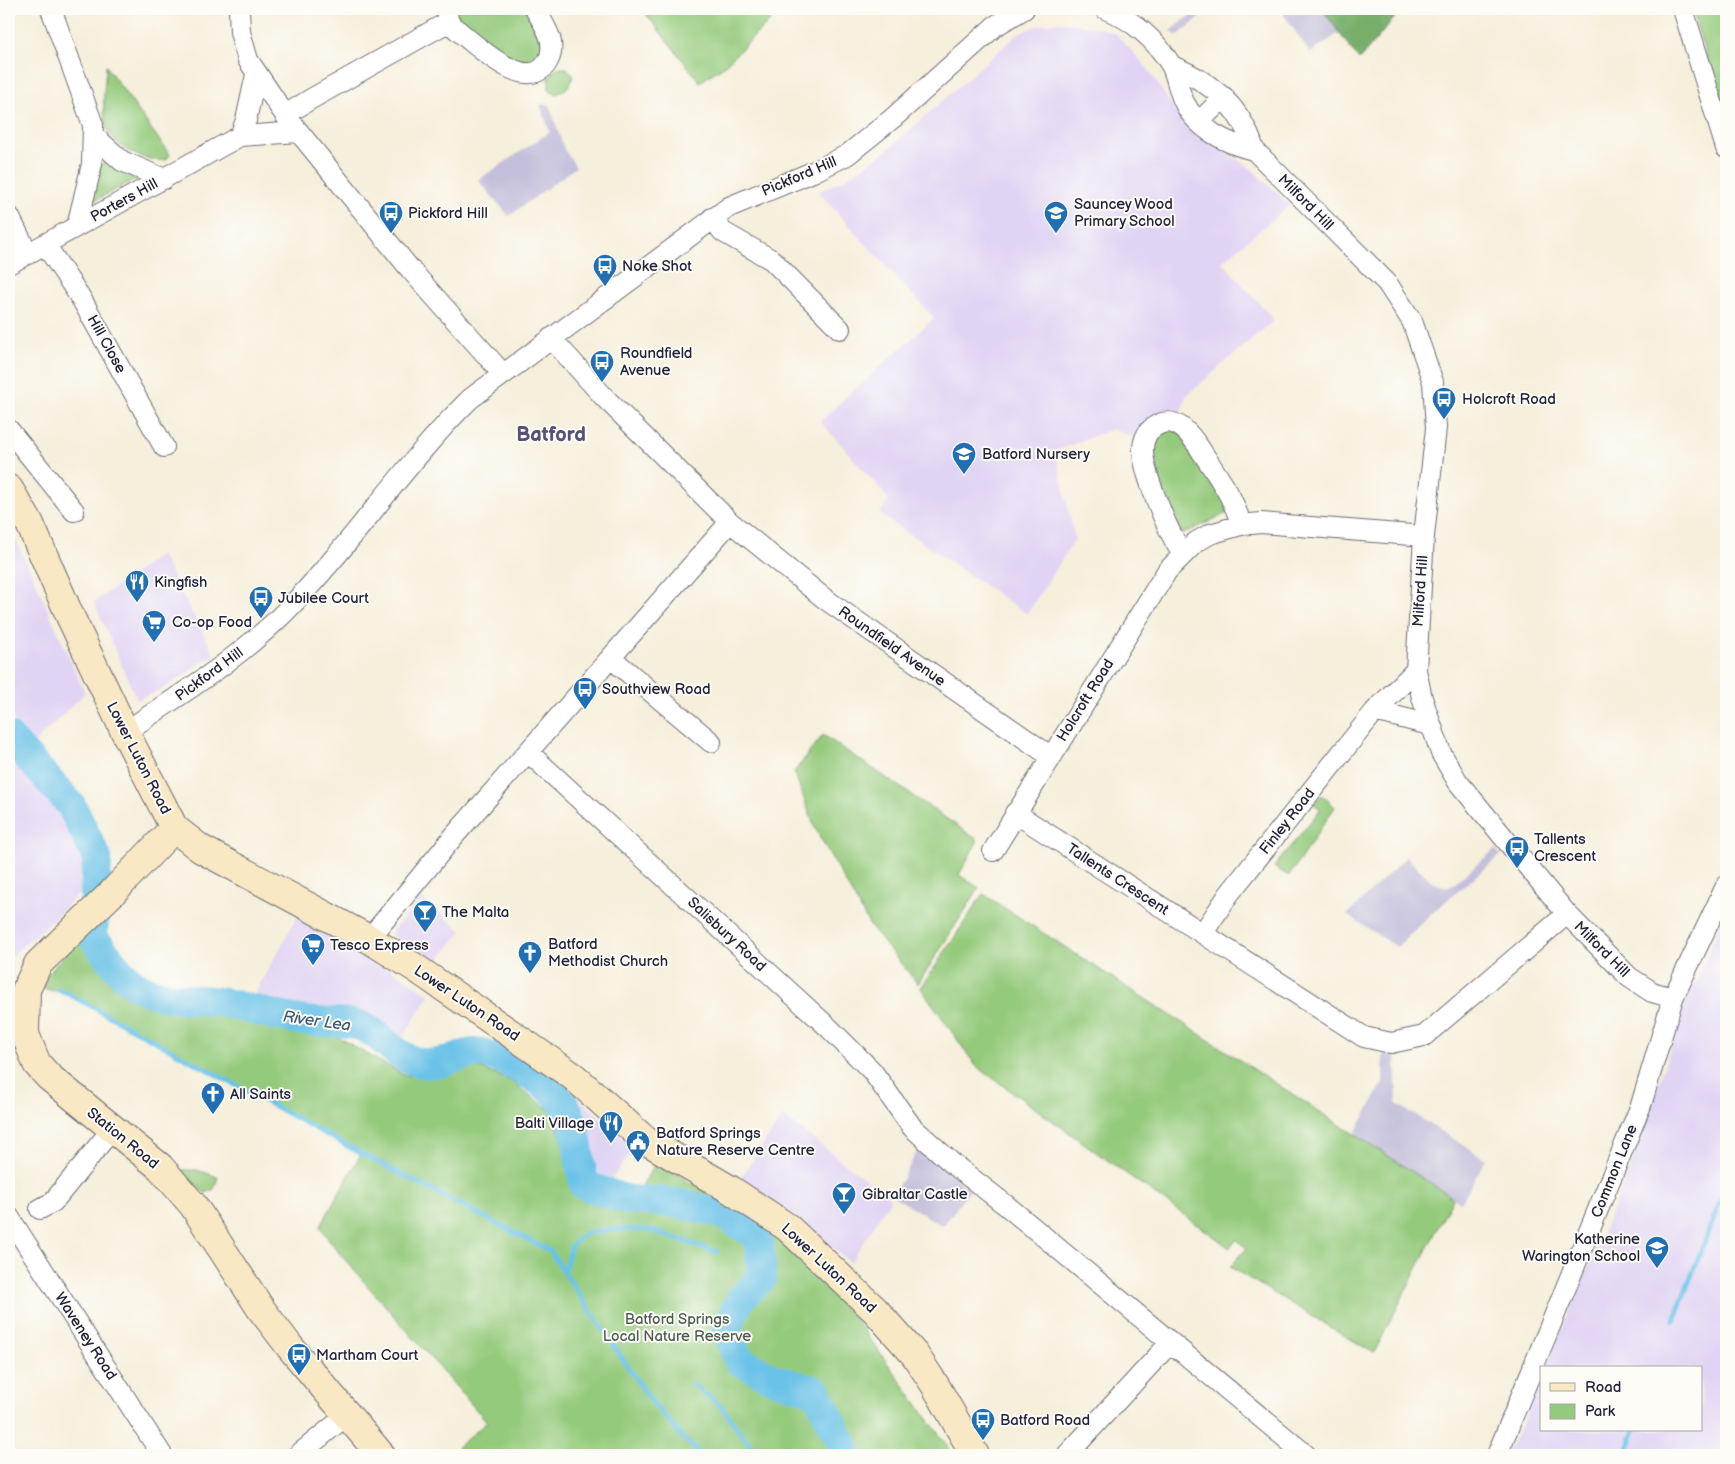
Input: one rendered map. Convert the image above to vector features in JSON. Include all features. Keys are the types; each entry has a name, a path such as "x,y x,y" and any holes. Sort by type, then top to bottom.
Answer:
{"main road":[{"name":"Lower Luton Road","path":"9,489 30,524 124,732 174,828 201,848 369,939 414,967 574,1077 645,1140 731,1190 787,1227 875,1310 915,1355 935,1385 975,1455"},
{"name":"Station Road","path":"174,828 113,892 38,964 16,1016 37,1064 72,1097 160,1167 193,1205 261,1309 381,1455"}],"street":[{"path":"51,9 89,112 94,137 92,164 77,226"},
{"path":"239,9 243,47 256,75 285,115 392,247 503,374"},
{"path":"285,115 447,15 510,70 520,74 535,73 546,65 552,49 548,32 535,9"},
{"name":"Pickford Hill","path":"124,732 215,672 247,647 288,609 352,537 440,428 470,399 712,218 760,192 815,171 847,155 880,129 995,26 1024,9"},
{"path":"1105,9 1130,20 1172,66 1185,104 1199,122 1224,97 1192,74 1172,66"},
{"path":"1683,9 1726,148"},
{"path":"240,136 246,120 256,75"},
{"name":"Milford Hill","path":"1224,97 1238,113 1250,136 1254,150 1387,283 1412,321 1433,382 1436,428 1424,536 1416,670 1430,725 1442,753 1458,782 1567,914 1629,977 1652,992 1673,998"},
{"name":"Milford Hill","path":"1199,122 1214,134 1238,146 1254,150"},
{"name":"Porters Hill","path":"9,264 240,136 299,132"},
{"path":"94,137 122,161 164,179"},
{"name":"Hill Close","path":"9,216 82,300 164,447"},
{"path":"712,218 723,232 772,260 840,329"},
{"name":"Roundfield Avenue","path":"551,338 604,397 730,522 825,599 1050,756"},
{"path":"1182,553 1168,530 1144,459 1144,441 1147,434 1162,423 1178,425 1188,433 1234,500 1241,525"},
{"path":"9,430 74,511"},
{"path":"369,939 449,842 730,522"},
{"name":"Holcroft Road","path":"993,851 1050,756 1167,570 1182,553 1210,534 1241,525 1261,523 1424,536"},
{"path":"611,658 711,742"},
{"name":"Finley Road","path":"1203,934 1229,894 1375,711 1416,670"},
{"path":"1375,711 1430,725"},
{"name":"Salisbury Road","path":"529,752 830,1028 872,1071 912,1127 953,1164 1170,1343"},
{"name":"Tallents Crescent","path":"1016,813 1364,1038 1391,1043 1424,1036 1567,914"},
{"name":"Common Lane","path":"1497,1455 1641,1105 1673,998 1726,886"},
{"path":"40,1209 53,1202 112,1128"},
{"name":"Waveney Road","path":"9,1217 155,1452"},
{"path":"1068,1455 1170,1343 1306,1455"},
{"path":"298,1455 347,1415"}],"shaded area":[{"path":"1198,9 1211,9 1177,36 1171,31"},
{"path":"1280,9 1322,9 1339,33 1310,53"},
{"name":"Sauncey Wood Primary School","path":"1060,22 1098,27 1116,34 1149,70 1179,117 1193,134 1247,165 1290,205 1222,262 1274,320 1186,396 1180,414 1157,414 1142,424 1133,437 1112,429 1055,451 1075,539 1027,614 880,514 889,499 820,421 934,318 818,192 847,178 885,152 1020,32 1040,25"},
{"path":"549,104 564,149 576,167 509,216 478,180 550,132 540,105"},
{"path":"9,527 85,693 34,743 9,715"},
{"path":"161,555 214,654 165,688 137,700 94,602"},
{"path":"9,742 23,762 57,802 78,838 86,857 88,874 84,888 61,912 9,958"},
{"path":"1495,849 1501,855 1434,911 1397,947 1347,915 1406,857 1434,883 1447,887 1455,883"},
{"path":"421,898 462,931 434,965 390,934"},
{"path":"297,917 369,955 430,995 399,1043 366,1018 350,1012 299,1010 251,1000"},
{"name":"Katherine Warington School","path":"1722,920 1726,922 1726,1455 1505,1455 1521,1426 1540,1380 1540,1432 1702,1432 1702,1366 1547,1366 1629,1170 1685,1006"},
{"path":"1383,1054 1395,1054 1397,1104 1486,1159 1461,1203 1354,1135 1383,1083"},
{"path":"574,1094 634,1148 604,1190 599,1186 590,1167"},
{"path":"783,1116 891,1199 850,1263 805,1223 740,1179"},
{"path":"919,1148 970,1190 943,1226 893,1196"}],"green space":[{"path":"451,9 530,9 544,33 540,59 522,66 462,26"},
{"path":"642,9 771,9 776,15 725,65 700,82"},
{"path":"1322,9 1402,9 1359,60"},
{"path":"1692,9 1726,9 1726,123"},
{"path":"106,66 170,155 166,160 147,158 128,151 113,138 108,130 104,114"},
{"path":"557,68 567,68 573,75 568,87 556,94 549,89 549,77"},
{"path":"110,161 136,179 92,202 100,165"},
{"path":"1178,431 1225,499 1227,513 1183,534 1179,532 1149,453 1157,432"},
{"path":"823,735 978,840 959,875 979,888 918,984 870,926 815,828 794,772"},
{"path":"1322,795 1335,807 1289,876 1274,867 1320,810 1314,804"},
{"path":"983,894 1453,1198 1374,1353 1230,1267 1247,1248 1236,1240 1230,1248 976,1066 921,988"},
{"name":"Batford Springs Local Nature Reserve","path":"84,933 92,950 106,960 119,978 136,992 156,1000 193,1002 267,1015 294,1024 320,1027 404,1075 442,1076 470,1064 511,1081 551,1111 577,1176 628,1208 657,1161 779,1240 857,1321 954,1455 448,1455 487,1422 339,1253 320,1227 361,1154 65,992 43,989 45,977"},
{"path":"174,1170 197,1170 218,1177 214,1189 205,1193"}],"waterway":[{"name":"River Lea","path":"9,737 71,805 97,858 93,937 116,967 133,983 143,989 164,996 220,1002 304,1021 354,1024 371,1031 406,1058 423,1063 439,1063 476,1053 498,1058 538,1080 563,1103 570,1115 574,1129 584,1185 627,1200 670,1202 721,1213 758,1236 762,1278 741,1298 726,1328 738,1360 774,1379 816,1391 848,1455"},
{"path":"57,990 65,992 362,1154 550,1251 649,1398 681,1436 701,1455"},
{"path":"1674,1320 1726,1187"},
{"path":"564,1272 571,1246 585,1233 618,1229 650,1230 717,1252"},
{"path":"692,1384 721,1406 757,1455"},
{"path":"1626,1455 1634,1432"}],"place":[{"name":"Pickford Hill","path":"391,234"},
{"name":"Sauncey Wood Primary School","path":"1056,234"},
{"name":"Noke Shot","path":"605,287"},
{"name":"Roundfield Avenue","path":"602,383"},
{"name":"Holcroft Road","path":"1444,420"},
{"name":"Batford Nursery","path":"964,475"},
{"name":"Kingfish","path":"137,603"},
{"name":"Jubilee Court","path":"261,619"},
{"name":"Co-op Food","path":"154,643"},
{"name":"Southview Road","path":"585,710"},
{"name":"Tallents Crescent","path":"1517,869"},
{"name":"The Malta","path":"425,933"},
{"name":"Tesco Express","path":"313,966"},
{"name":"Batford Methodist Church","path":"530,974"},
{"name":"All Saints","path":"213,1115"},
{"name":"Balti Village","path":"611,1144"},
{"name":"Batford Springs Nature Reserve Centre","path":"638,1163"},
{"name":"Gibraltar Castle","path":"844,1215"},
{"name":"Katherine Warington School","path":"1657,1269"},
{"name":"Martham Court","path":"299,1376"},
{"name":"Batford Road","path":"983,1441"}],"district":[{"name":"Batford","path":"551,434"}]}
